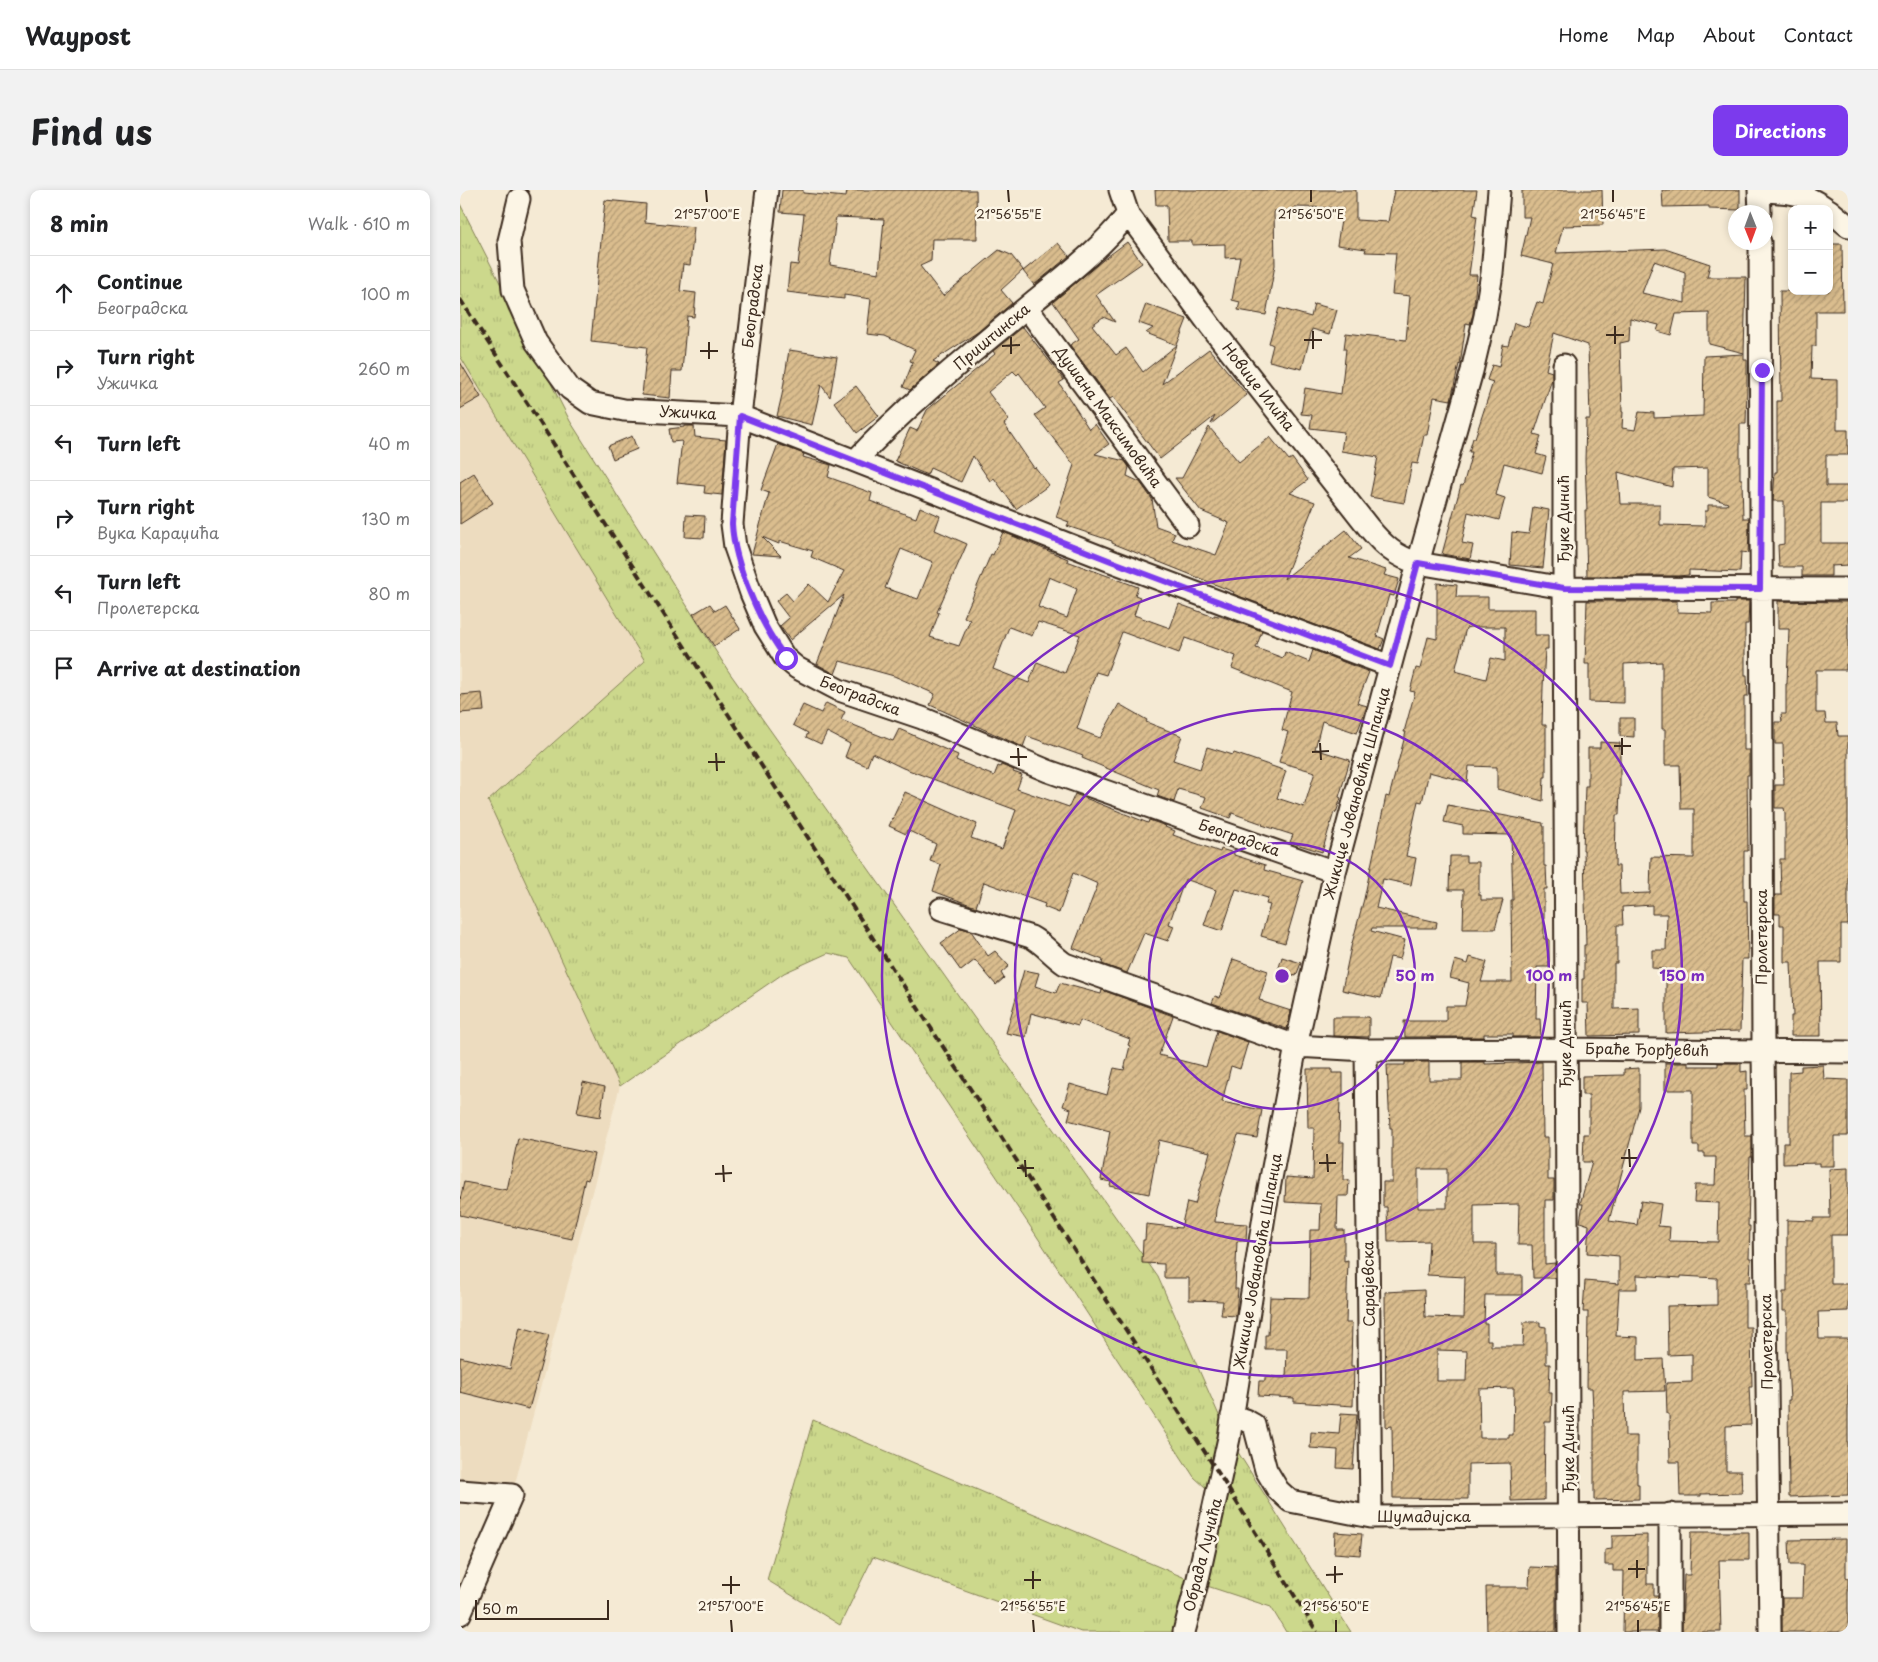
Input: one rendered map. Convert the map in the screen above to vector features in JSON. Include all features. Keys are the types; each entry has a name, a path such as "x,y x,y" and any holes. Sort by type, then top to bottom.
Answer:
{"street":[{"name":"Београдска","path":"767,190 740,416 732,524 733,537 751,593 765,626 778,647 796,668 839,690 922,718 1048,771 1335,872"},
{"name":"Новице Илића","path":"1120,190 1128,214 1211,327 1369,528 1394,553 1406,560 1564,588 1848,589"},
{"name":"Жикице Јовановића Шпанца","path":"1221,1477 1265,1210 1296,1046 1335,872 1486,316 1492,273 1499,190"},
{"path":"1760,205 1759,191 1794,192 1819,205"},
{"name":"Ужичка","path":"519,199 509,241 513,290 536,342 570,389 590,403 624,410 740,416 1111,561 1390,666"},
{"name":"Приштинска","path":"856,460 920,397 1099,248 1128,214"},
{"path":"1833,214 1848,226"},
{"name":"Пролетерска","path":"1760,250 1763,1052 1770,1632"},
{"name":"Душана Максимовића","path":"1027,308 1188,526"},
{"name":"Ђуке Динић","path":"1564,366 1569,1632"},
{"path":"941,909 1031,937 1043,944 1065,964 1296,1046"},
{"name":"Браће Ђорђевић","path":"1296,1046 1366,1050 1566,1049 1848,1052"},
{"name":"Сарајевска","path":"1366,1050 1371,1518"},
{"name":"Шумадијска","path":"1232,1416 1254,1425 1266,1470 1278,1490 1290,1501 1371,1518 1848,1514"},
{"name":"Обрада Лучића","path":"1184,1632 1198,1583 1221,1477"},
{"path":"460,1491 512,1495 460,1614"},
{"path":"1670,1514 1670,1632"}],"shaded area":[{"path":"460,356 645,661 488,801 620,1086 512,1495 460,1491"}],"green space":[{"path":"460,204 570,421 729,672 1158,1277 1229,1438 1351,1632 1286,1632 1271,1607 1198,1583 1184,1632 1081,1632 873,1557 840,1625 767,1580 813,1420 1197,1583 1217,1498 1194,1477 1036,1235 849,958 828,953 784,973 620,1086 488,801 645,661 460,356"}],"building":[{"path":"782,190 803,190 803,193 846,197 847,190 976,190 977,239 932,239 931,261 920,266 943,296 999,250 1011,255 1023,270 1001,290 1012,303 978,332 933,361 939,364 910,390 903,387 913,362 910,361 915,350 885,336 867,334 871,299 844,295 844,299 787,292 790,264 798,265 804,214 780,212","holes":["836,217 884,219 879,273 830,265"]},
{"path":"1155,190 1356,190 1356,220 1388,222 1394,190 1477,190 1473,215 1477,216 1469,275 1477,275 1473,314 1470,324 1466,323 1460,365 1451,400 1434,397 1427,435 1424,435 1418,464 1412,463 1404,503 1370,497 1378,457 1341,451 1344,432 1310,428 1312,415 1301,414 1305,388 1341,394 1346,333 1406,340 1410,296 1392,294 1396,253 1365,252 1366,249 1337,245 1343,208 1295,207 1295,210 1274,211 1275,265 1266,315 1238,310 1240,302 1232,300 1240,257 1225,258 1225,244 1192,245 1192,241 1168,241 1167,205 1156,205"},
{"path":"1522,190 1602,190 1603,225 1563,226 1556,253 1665,249 1710,264 1707,277 1746,277 1744,353 1709,344 1709,313 1676,314 1671,335 1657,331 1659,325 1630,318 1629,341 1620,343 1622,428 1635,430 1639,412 1654,413 1654,418 1703,416 1704,356 1744,354 1744,360 1747,360 1746,424 1740,424 1740,479 1742,479 1743,518 1749,518 1749,535 1748,553 1741,552 1740,572 1689,570 1689,575 1678,576 1587,576 1585,461 1586,419 1590,419 1588,345 1554,333 1546,370 1552,372 1552,379 1534,434 1541,436 1536,454 1546,457 1542,473 1504,463 1496,495 1505,498 1499,520 1468,512 1462,543 1473,545 1470,559 1442,554 1461,485 1463,486 1472,452 1469,452 1473,438 1475,438 1493,382 1487,380 1492,365 1499,367 1503,345 1508,346 1514,323 1528,327 1537,302 1543,304 1553,264 1521,256 1530,217 1522,217","holes":["1654,261 1685,272 1685,303 1642,293","1708,468 1708,497 1728,503 1727,505 1708,505 1708,511 1705,511 1705,526 1660,525 1660,504 1620,504 1618,472 1672,487 1673,469"]},
{"path":"1662,190 1740,190 1740,205 1728,205 1728,210 1709,209 1709,206 1663,207"},
{"path":"605,200 646,204 645,222 694,227 690,265 683,264 680,291 696,293 694,317 687,316 682,371 672,371 670,398 642,395 647,347 591,341"},
{"path":"1127,242 1142,263 1096,295 1115,322 1103,317 1092,325 1116,355 1126,348 1143,372 1177,345 1162,384 1209,349 1247,395 1211,424 1215,416 1160,459 1113,397 1110,399 1070,345 1079,339 1053,302"},
{"path":"1058,243 1069,256 1034,285 1023,271"},
{"path":"1833,244 1842,244 1843,311 1816,311 1816,346 1812,346 1811,379 1837,380 1837,430 1848,430 1848,455 1826,455 1826,486 1848,486 1848,503 1821,503 1821,543 1848,543 1848,565 1831,566 1831,576 1802,576 1802,567 1779,567 1778,545 1784,544 1784,501 1773,501 1775,472 1777,472 1777,401 1781,401 1780,291 1788,291 1788,295 1833,295"},
{"path":"1146,304 1187,319 1177,345 1146,333 1153,328 1139,323"},
{"path":"1314,304 1337,310 1330,334 1312,329 1302,369 1269,361 1273,345 1269,343 1279,308 1311,317"},
{"path":"1023,327 1064,380 1059,383 1089,429 1095,424 1109,444 1095,454 1125,461 1129,467 1127,476 1140,482 1152,499 1156,526 1175,533 1172,540 1216,555 1229,523 1201,511 1175,478 1182,478 1209,427 1239,462 1270,437 1289,460 1292,458 1308,480 1290,493 1315,502 1284,579 1346,530 1361,549 1349,558 1386,570 1384,575 1399,579 1394,596 1389,595 1377,636 1384,639 1380,649 1233,594 1234,592 1112,543 1112,541 1067,526 1069,522 1056,517 1074,465 1035,415 1045,408 1019,373 1017,375 1013,371 988,392 1009,420 1004,424 1034,468 1049,485 1016,509 994,478 990,481 973,456 961,482 930,468 927,475 895,461 910,428 917,431 927,410 995,354 993,351"},
{"path":"789,350 837,357 830,397 821,385 812,425 777,416"},
{"path":"460,362 481,397 460,409"},
{"path":"856,386 879,416 857,433 834,402"},
{"path":"694,426 695,437 726,440 722,495 704,493 705,486 677,483 682,441 671,442 669,429"},
{"path":"632,436 637,449 613,459 608,446"},
{"path":"778,444 804,454 803,457 831,465 828,477 872,493 870,501 916,518 920,507 940,516 935,530 967,544 937,612 939,613 930,637 959,646 970,620 964,617 991,554 993,555 1003,532 1068,559 1067,561 1138,587 1135,595 1140,597 1134,615 1170,628 1179,604 1214,617 1214,615 1223,617 1262,631 1256,648 1283,658 1285,652 1309,662 1313,650 1369,672 1357,703 1367,706 1357,733 1322,721 1315,749 1350,760 1339,797 1341,798 1336,813 1334,812 1322,852 1290,842 1293,835 1263,824 1232,813 1230,818 1202,808 1206,797 1178,789 1174,802 1157,796 1159,790 1082,758 1083,756 1027,736 1023,747 930,705 935,694 894,676 840,661 835,674 817,664 844,595 790,640 780,626 789,618 776,601 786,593 793,601 809,584 828,602 844,571 811,557 813,551 779,541 779,544 762,537 781,556 752,554 769,493 761,490","holes":["901,549 933,562 918,599 885,588","1049,577 1077,589 1067,618 1038,607","1038,622 1080,635 1065,673 1037,662 1029,683 993,669 1009,627 1032,636","1122,632 1179,653 1185,638 1236,656 1232,668 1292,692 1282,730 1288,732 1279,762 1315,772 1304,807 1277,798 1286,771 1234,753 1233,755 1207,747 1200,769 1173,760 1182,736 1146,722 1147,720 1119,704 1100,738 1077,729 1096,672 1106,675"]},
{"path":"474,473 493,503 460,524 460,482"},
{"path":"1533,507 1549,510 1543,568 1510,565 1512,532 1529,534"},
{"path":"686,515 705,516 704,538 685,537"},
{"path":"1437,583 1457,585 1456,597 1488,597 1488,609 1535,609 1535,635 1548,635 1548,649 1545,649 1543,687 1542,725 1546,725 1546,777 1544,777 1543,801 1497,789 1497,767 1469,766 1467,782 1429,772 1422,802 1418,801 1406,856 1416,858 1411,885 1383,879 1376,908 1437,922 1436,928 1372,928 1371,931 1405,940 1400,959 1390,957 1381,998 1342,990 1386,796 1389,797 1406,732 1404,732 1415,692 1410,691 1416,668 1420,669 1428,637 1437,639","holes":["1505,627 1505,661 1491,658 1486,679 1455,671 1466,628"]},
{"path":"1587,601 1677,601 1677,612 1712,613 1712,603 1749,601 1748,624 1745,624 1745,675 1747,675 1748,696 1744,696 1744,750 1749,750 1749,775 1747,775 1748,851 1744,851 1744,901 1747,901 1748,959 1742,959 1740,1031 1666,1033 1666,969 1652,968 1652,950 1666,950 1667,914 1652,914 1652,905 1622,907 1623,925 1617,925 1617,963 1614,963 1614,1009 1639,1008 1639,1035 1589,1036 1588,1003 1582,1003 1584,945 1586,945 1583,850 1585,786 1588,786 1588,748 1600,748 1600,742 1620,743 1619,815 1616,815 1615,866 1619,866 1620,894 1650,893 1651,857 1694,858 1694,809 1681,809 1680,765 1665,765 1665,729 1662,729 1662,662 1624,664 1624,703 1589,702 1589,664 1585,664"},
{"path":"1778,601 1848,602 1848,664 1846,664 1846,670 1816,670 1816,713 1825,713 1826,723 1837,723 1838,736 1848,736 1848,925 1841,925 1841,962 1820,962 1821,1036 1791,1036 1791,1016 1793,1016 1791,962 1784,962 1784,925 1780,925 1780,914 1775,914 1775,895 1781,895 1780,859 1785,859 1785,813 1784,808 1775,808 1775,785 1784,785 1783,744 1775,744 1775,722 1782,722 1781,714 1786,714 1789,629 1778,629"},
{"path":"710,604 715,611 725,605 740,629 714,646 693,614"},
{"path":"482,693 484,711 460,713 460,695"},
{"path":"826,703 845,712 841,720 893,741 899,729 958,755 956,760 994,776 998,766 1000,767 1001,765 1014,770 1013,772 1022,775 1017,789 1069,807 1075,794 1148,823 1149,820 1166,826 1175,831 1173,835 1220,852 1221,849 1234,853 1234,855 1265,865 1264,870 1303,881 1285,943 1261,936 1270,905 1266,904 1268,898 1236,889 1222,931 1204,925 1216,890 1185,879 1169,924 1174,926 1168,941 1144,933 1127,973 1102,964 1103,960 1073,948 1098,884 1073,873 1059,913 1044,907 1045,904 984,882 976,907 933,891 941,865 930,861 936,844 907,830 906,834 889,826 905,792 977,824 971,838 1002,849 1016,810 903,768 872,753 867,766 845,757 850,744 827,732 821,744 806,737 808,733 793,725 803,705 821,713"},
{"path":"1620,718 1634,718 1634,737 1620,736"},
{"path":"1448,805 1543,823 1544,866 1546,866 1547,889 1544,889 1544,939 1549,939 1549,967 1537,967 1536,1019 1540,1019 1541,1037 1513,1037 1513,1034 1484,1034 1484,1037 1405,1037 1404,1021 1446,1021 1446,1006 1465,1006 1469,983 1450,978 1455,960 1468,964 1470,957 1487,962 1481,982 1512,982 1511,900 1513,900 1511,835 1463,834 1463,826 1444,822"},
{"path":"1450,856 1466,856 1466,862 1479,862 1479,895 1481,895 1481,900 1503,900 1495,929 1463,929 1464,890 1449,890"},
{"path":"962,928 971,931 988,956 995,951 1009,966 1001,973 1004,978 996,985 975,960 961,971 941,943"},
{"path":"1282,957 1301,963 1296,976 1278,971"},
{"path":"1233,959 1268,971 1259,1000 1291,1011 1287,1029 1212,1003 1215,996 1220,998"},
{"path":"1024,970 1039,973 1035,986 1056,993 1060,983 1101,994 1102,990 1173,1016 1159,1055 1206,1067 1217,1031 1248,1042 1240,1069 1231,1066 1222,1102 1262,1110 1257,1138 1238,1135 1216,1209 1215,1222 1247,1224 1246,1241 1237,1241 1235,1289 1238,1289 1236,1316 1221,1315 1223,1301 1189,1300 1189,1278 1164,1278 1164,1264 1142,1263 1146,1224 1181,1228 1187,1202 1195,1204 1210,1152 1159,1140 1149,1194 1110,1186 1111,1182 1101,1180 1110,1131 1068,1120 1071,1109 1063,1106 1070,1084 1107,1095 1114,1068 1124,1070 1130,1039 1080,1020 1078,1026 1031,1013 1026,1037 1006,1033"},
{"path":"1333,1017 1369,1017 1369,1037 1333,1036"},
{"path":"1405,1062 1429,1062 1429,1080 1462,1080 1462,1062 1485,1062 1485,1064 1542,1062 1543,1137 1548,1137 1548,1180 1554,1180 1554,1200 1545,1200 1545,1264 1555,1263 1555,1278 1533,1278 1532,1245 1518,1245 1519,1204 1474,1205 1474,1244 1496,1244 1496,1275 1522,1275 1522,1295 1485,1295 1484,1324 1487,1324 1487,1340 1491,1340 1491,1346 1523,1346 1524,1322 1540,1322 1540,1326 1546,1327 1546,1364 1550,1364 1549,1393 1552,1393 1551,1422 1545,1422 1544,1500 1511,1501 1510,1463 1468,1464 1468,1499 1393,1498 1392,1426 1386,1427 1385,1292 1424,1290 1425,1317 1464,1318 1465,1277 1427,1275 1429,1241 1388,1242 1387,1207 1383,1207 1383,1182 1392,1182 1392,1128 1390,1128 1387,1065 1405,1065","holes":["1418,1169 1447,1169 1447,1208 1418,1208","1437,1350 1467,1351 1466,1381 1437,1381","1514,1388 1513,1435 1509,1435 1509,1438 1480,1438 1479,1389"]},
{"path":"1665,1063 1688,1063 1688,1066 1718,1066 1718,1063 1741,1063 1741,1072 1747,1071 1747,1090 1744,1090 1745,1136 1752,1136 1752,1157 1750,1157 1748,1226 1750,1226 1749,1258 1751,1258 1750,1282 1745,1282 1745,1327 1751,1327 1752,1387 1749,1387 1751,1425 1726,1426 1726,1471 1741,1471 1742,1493 1680,1496 1679,1462 1670,1462 1666,1383 1692,1382 1692,1354 1668,1355 1667,1306 1717,1305 1717,1278 1637,1275 1637,1289 1619,1289 1616,1336 1638,1337 1638,1360 1663,1359 1665,1391 1624,1392 1625,1436 1637,1436 1637,1484 1639,1484 1639,1499 1594,1500 1592,1388 1587,1388 1588,1312 1583,1312 1585,1281 1619,1284 1619,1256 1587,1253 1589,1225 1580,1222 1583,1204 1580,1204 1592,1162 1583,1162 1584,1134 1589,1134 1589,1095 1582,1095 1582,1076 1624,1075 1624,1069 1639,1068 1639,1107 1609,1221 1637,1225 1641,1201 1661,1204 1658,1226 1670,1227 1669,1241 1718,1242 1719,1203 1694,1202 1695,1185 1715,1185 1716,1157 1705,1157 1705,1153 1699,1153 1699,1146 1693,1146 1693,1090 1665,1090"},
{"path":"1823,1065 1824,1079 1848,1080 1848,1136 1834,1136 1834,1166 1819,1166 1819,1163 1783,1164 1783,1143 1789,1143 1789,1072 1801,1071 1801,1066"},
{"path":"1307,1069 1332,1069 1332,1073 1343,1073 1343,1096 1340,1096 1339,1142 1344,1142 1343,1180 1349,1180 1348,1196 1338,1196 1337,1230 1344,1230 1344,1261 1348,1260 1346,1323 1352,1323 1351,1366 1354,1366 1353,1406 1294,1402 1294,1398 1258,1396 1259,1381 1265,1381 1265,1377 1286,1378 1287,1349 1265,1349 1265,1335 1268,1335 1270,1297 1309,1298 1310,1230 1320,1230 1321,1204 1285,1202 1286,1177 1313,1179 1314,1128 1308,1128"},
{"path":"583,1082 605,1087 600,1117 577,1113"},
{"path":"518,1138 594,1154 588,1180 585,1179 572,1239 460,1215 460,1200 464,1182 507,1190"},
{"path":"1848,1168 1848,1235 1831,1235 1831,1284 1848,1284 1848,1311 1818,1312 1819,1339 1848,1339 1848,1495 1789,1497 1788,1400 1790,1400 1787,1311 1783,1311 1783,1292 1787,1292 1787,1220 1814,1221 1814,1218 1830,1218 1829,1169"},
{"path":"520,1327 549,1335 529,1409 460,1392 460,1357 510,1369"},
{"path":"1341,1413 1357,1414 1353,1469 1337,1468 1338,1450 1310,1448 1311,1432 1339,1434"},
{"path":"1335,1532 1362,1534 1360,1555 1334,1553"},
{"path":"1691,1532 1749,1532 1749,1560 1719,1560 1721,1632 1682,1632 1684,1575 1690,1575"},
{"path":"1647,1535 1647,1584 1654,1584 1654,1596 1658,1596 1658,1632 1623,1632 1624,1571 1613,1571 1613,1565 1605,1565 1605,1550 1612,1549 1612,1536"},
{"path":"1846,1539 1848,1632 1782,1632 1782,1598 1802,1598 1803,1565 1790,1565 1789,1540"},
{"path":"1530,1567 1556,1568 1556,1632 1487,1632 1486,1587 1529,1587"}],"railway":[{"path":"460,299 1221,1477 1317,1632"}],"route":[{"path":"786,658 765,626 751,593 733,537 732,524 740,416 1111,561 1390,666 1418,563 1564,588 1760,589 1762,370"}]}
